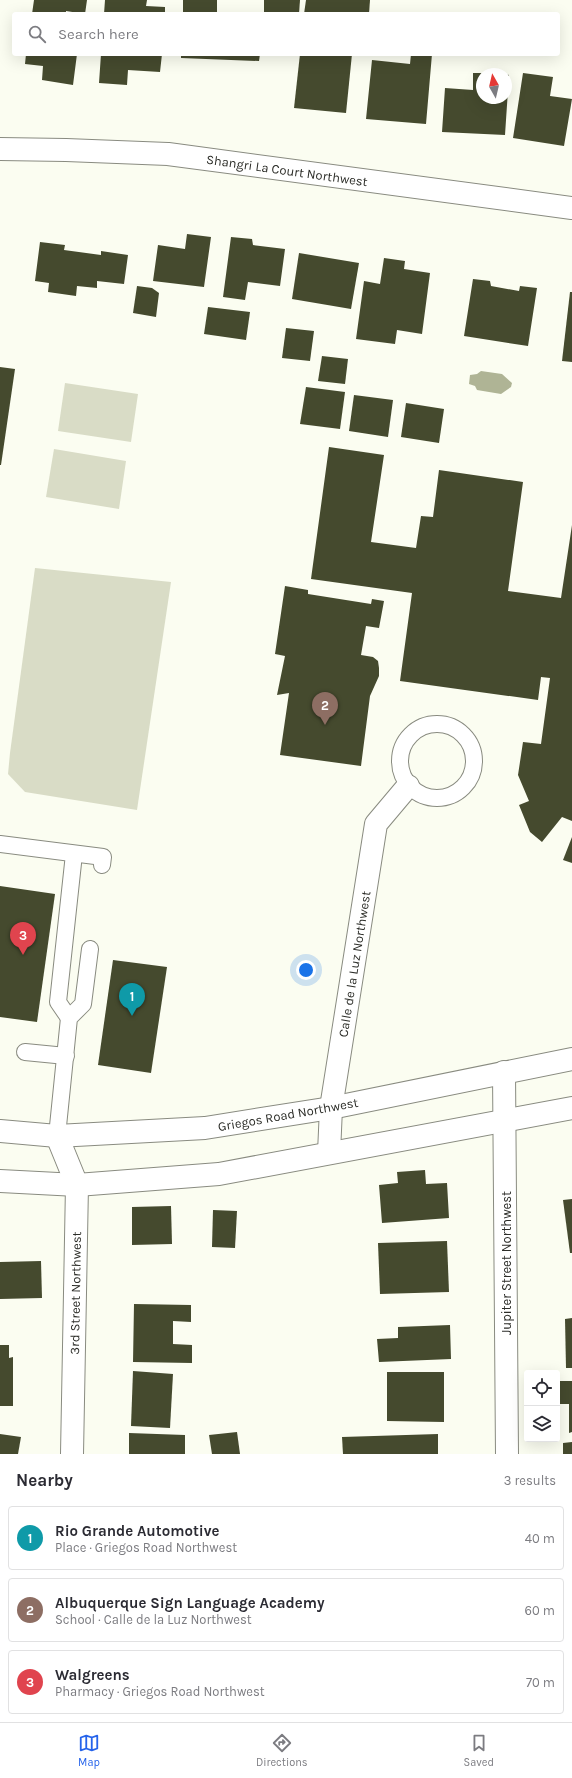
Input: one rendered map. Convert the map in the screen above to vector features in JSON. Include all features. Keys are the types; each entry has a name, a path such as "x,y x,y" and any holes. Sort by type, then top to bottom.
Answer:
{"street":[{"name":"Shangri La Court Northwest","path":"0,149 168,154 572,208"},
{"name":"Calle de la Luz Northwest","path":"329,1153 331,1108 376,824 408,786"},
{"name":"Griegos Road Northwest","path":"0,1131 57,1136 205,1128 331,1108 572,1059"},
{"name":"Jupiter Street Northwest","path":"504,1072 506,1121 507,1454"},
{"path":"0,1181 77,1185 219,1174 572,1108"},
{"name":"3rd Street Northwest","path":"57,1136 77,1185 72,1454"}],"lane":[{"path":"433,724 443,724 456,728 467,739 474,753 473,770 465,786 450,796 432,798 420,795 408,786 403,778 399,765 402,748 409,735 420,727 433,724"},
{"path":"0,844 103,857 102,865"},
{"path":"57,1136 69,1018 58,1002 74,854"},
{"path":"69,1018 83,1004 90,949"},
{"path":"25,1052 66,1056"}],"shaded area":[{"path":"481,371 502,374 512,383 511,387 501,394 477,390 475,386 469,384 470,375 477,374"},
{"path":"65,383 138,394 131,442 58,431"},
{"path":"54,449 126,461 119,509 46,497"},
{"path":"35,568 171,582 137,810 25,792 8,774"}],"building":[{"path":"34,0 87,0 85,12 32,12"},
{"path":"105,0 147,0 146,6 165,7 165,12 104,12"},
{"path":"183,0 217,0 217,12 183,12"},
{"path":"264,0 300,0 299,12 264,12"},
{"path":"306,0 370,0 369,12 304,12"},
{"path":"26,56 77,56 73,85 42,80 43,66 25,64"},
{"path":"101,56 162,56 160,72 128,70 127,85 99,83"},
{"path":"181,56 260,56 259,61 181,58"},
{"path":"300,56 352,56 346,113 294,108"},
{"path":"411,56 432,56 426,124 366,119 372,60 410,64"},
{"path":"473,73 476,73 476,104 507,104 505,135 442,132 445,88 473,90"},
{"path":"523,73 553,77 550,96 572,99 564,146 513,138"},
{"path":"187,234 211,237 204,287 153,281 158,245 185,249"},
{"path":"231,237 252,239 253,245 285,249 280,286 248,282 245,300 223,297"},
{"path":"40,242 65,245 64,250 101,255 101,251 128,255 124,284 97,281 97,288 77,286 76,296 48,292 49,283 35,281"},
{"path":"299,253 359,263 351,309 292,299"},
{"path":"384,258 405,261 404,269 430,273 422,334 397,330 395,344 356,339 364,281 380,284"},
{"path":"473,279 490,281 491,286 519,291 520,286 537,288 528,346 464,336"},
{"path":"137,286 152,288 159,293 156,317 133,313"},
{"path":"570,292 572,292 572,362 562,361"},
{"path":"208,307 250,312 246,340 204,334"},
{"path":"286,328 314,331 310,361 282,358"},
{"path":"322,356 348,359 345,384 318,381"},
{"path":"0,367 15,369 1,465 0,465"},
{"path":"306,387 345,392 340,429 300,424"},
{"path":"354,395 393,400 388,437 349,431"},
{"path":"406,403 444,409 439,443 401,437"},
{"path":"329,447 384,455 371,542 416,548 421,516 433,517 439,470 523,482 508,591 561,598 572,525 572,821 562,817 542,842 530,832 519,805 529,801 518,775 523,742 541,744 550,678 541,677 538,700 400,681 412,593 311,579"},
{"path":"285,586 308,590 308,594 371,604 372,599 384,601 379,628 366,626 361,655 373,657 378,661 379,676 370,696 361,766 280,755 289,693 277,695 285,656 275,654"},
{"path":"572,837 572,863 563,860"},
{"path":"0,886 55,894 37,1022 0,1017"},
{"path":"113,960 167,967 151,1073 98,1065"},
{"path":"425,1170 426,1184 447,1183 449,1218 382,1223 379,1185 398,1183 397,1172"},
{"path":"572,1199 572,1253 570,1253 563,1200"},
{"path":"171,1206 172,1244 132,1245 132,1207"},
{"path":"213,1210 237,1211 235,1248 212,1247"},
{"path":"447,1241 449,1292 380,1294 378,1243"},
{"path":"41,1261 42,1298 0,1299 0,1262"},
{"path":"134,1304 191,1305 191,1322 173,1321 173,1344 192,1345 192,1363 133,1362"},
{"path":"572,1318 572,1368 566,1368 565,1319"},
{"path":"450,1325 451,1359 379,1362 377,1339 398,1338 398,1327"},
{"path":"0,1345 9,1345 9,1358 13,1357 13,1406 0,1406"},
{"path":"133,1371 173,1374 170,1428 131,1426"},
{"path":"387,1372 444,1372 444,1422 387,1421"},
{"path":"560,1381 572,1381 572,1432 569,1433 569,1404 560,1404"},
{"path":"237,1432 240,1454 212,1454 209,1435"},
{"path":"129,1433 185,1435 185,1454 129,1454"},
{"path":"0,1434 21,1437 18,1454 0,1454"},
{"path":"438,1434 438,1454 343,1454 342,1437"},
{"path":"572,1442 572,1454 563,1454 563,1443"}],"place":[{"name":"Albuquerque Sign Language Academy","path":"325,725"},
{"name":"Walgreens","path":"23,955"},
{"name":"Rio Grande Automotive","path":"132,1016"}]}
